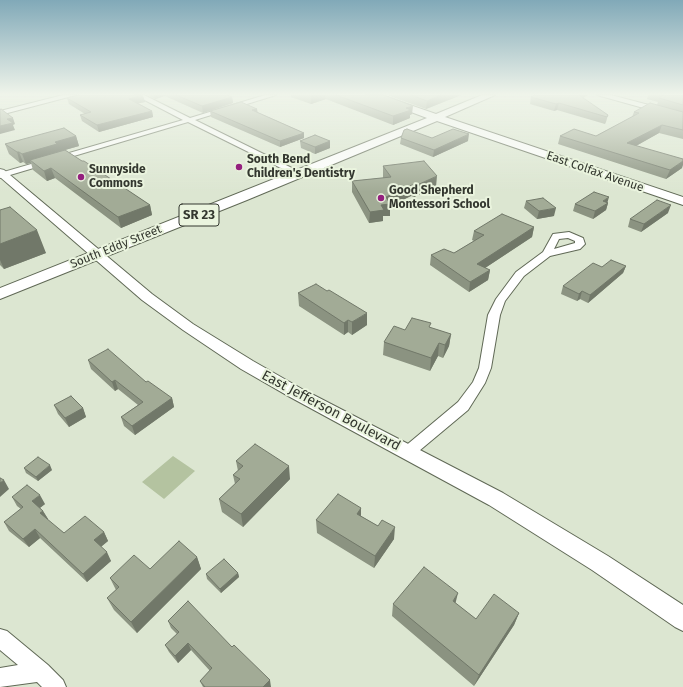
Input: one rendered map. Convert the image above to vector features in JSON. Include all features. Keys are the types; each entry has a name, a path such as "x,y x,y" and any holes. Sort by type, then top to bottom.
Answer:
{"main road":[{"name":"SR 23","path":"300,174 415,127"},
{"name":"East Colfax Avenue","path":"464,127 683,201"},
{"name":"South Eddy Street","path":"0,294 300,174"}],"street":[{"path":"1,174 165,127"},
{"path":"204,127 300,174"},
{"name":"East Jefferson Boulevard","path":"1,174 167,312 227,352 296,393 484,492 600,563 683,619"},
{"path":"408,452 469,399 479,384 485,368 494,315 500,301 520,274 547,254"},
{"path":"0,638 41,672 56,687"},
{"path":"0,678 41,672"}],"green space":[{"path":"173,456 195,471 164,499 142,482"}],"building":[{"path":"247,127 291,127 304,133 280,141"},
{"path":"613,127 658,127 627,143 683,159 683,161 670,170 560,136 574,129 596,136"},
{"path":"671,127 683,127 683,130"},
{"path":"64,128 76,136 55,142 57,144 22,154 5,144"},
{"path":"407,129 432,138 453,129 469,134 434,150 401,138 404,130"},
{"path":"315,135 330,141 315,147 300,141"},
{"path":"65,150 150,205 118,217 51,168 44,171 30,160"},
{"path":"424,161 437,176 386,197 390,204 381,205 384,210 370,212 352,181 391,177 383,166"},
{"path":"594,192 609,197 603,201 608,203 595,211 575,204"},
{"path":"543,198 556,208 539,211 526,201"},
{"path":"657,200 671,205 644,224 630,219"},
{"path":"10,207 37,230 0,244 0,210"},
{"path":"502,214 534,227 477,264 490,270 470,282 431,255 444,249 454,253 484,235 474,231"},
{"path":"611,260 626,266 590,295 582,291 579,294 563,286 593,263 602,267"},
{"path":"316,284 327,291 329,290 367,313 352,322 348,320 344,323 298,293"},
{"path":"412,318 431,323 429,327 451,334 445,345 439,343 431,358 384,342 394,326 405,330"},
{"path":"108,349 146,382 148,381 172,398 132,426 121,417 143,402 115,380 112,382 88,360"},
{"path":"71,396 83,408 65,418 54,405"},
{"path":"255,444 289,466 241,514 219,499 240,479 233,475 243,466 236,461"},
{"path":"38,457 50,465 36,477 24,468"},
{"path":"27,485 40,495 32,501 43,511 40,513 64,533 85,516 104,532 94,540 107,552 83,574 35,529 23,539 4,522 23,507 12,497"},
{"path":"338,494 361,508 357,514 378,526 382,520 395,527 375,556 316,520"},
{"path":"179,541 197,557 131,622 107,598 119,587 110,578 134,555 150,569"},
{"path":"224,559 238,573 220,589 206,574"},
{"path":"424,567 458,593 453,601 476,619 494,594 519,613 479,675 393,604"},
{"path":"188,601 232,647 234,645 270,680 263,687 205,687 200,681 212,668 188,643 175,656 165,645 179,632 168,621"}],"place":[{"name":"South Bend Children's Dentistry","path":"239,167"},
{"name":"Sunnyside Commons","path":"81,177"},
{"name":"Good Shepherd Montessori School","path":"381,198"}]}
